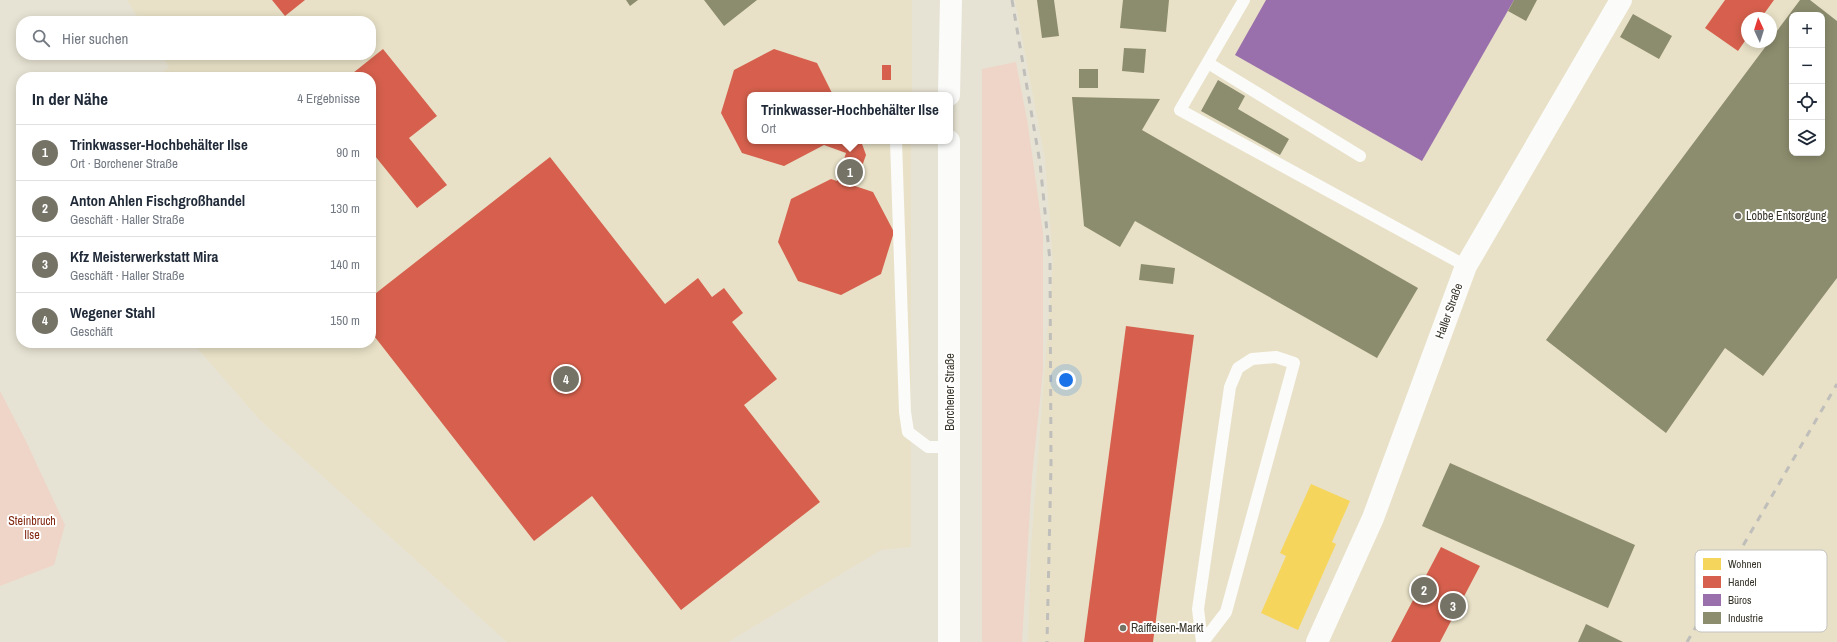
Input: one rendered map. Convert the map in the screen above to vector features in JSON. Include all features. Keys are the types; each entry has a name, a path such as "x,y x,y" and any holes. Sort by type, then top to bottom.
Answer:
{"street":[{"path":"949,92 951,0"},
{"name":"Haller Straße","path":"1317,642 1373,518 1466,266 1621,0"},
{"name":"Borchener Straße","path":"949,144 949,642"}],"lane":[{"path":"1244,0 1180,110 1466,266"},
{"path":"1208,63 1360,156"},
{"path":"896,144 905,412 908,432 928,447 950,447"},
{"path":"1276,357 1294,363 1226,612 1203,642 1198,609 1230,387 1238,368 1252,359 1276,357"}],"shaded area":[{"path":"127,0 912,0 912,92 747,92 747,144 911,144 911,547 881,550 728,642 507,642 259,419 197,348 376,348 376,72 164,72 169,67 165,60 376,60 376,16 137,16"},
{"path":"1015,0 1837,0 1837,642 1028,642 1031,548 1053,262 1045,159"}],"green space":[{"path":"1016,62 1028,125 1043,233 1043,371 1032,476 1022,642 982,642 982,69"},
{"name":"Steinbruch Ilse","path":"0,391 25,439 65,525 54,565 0,586"}],"building: Wohnen":[{"path":"1311,484 1350,501 1332,542 1336,544 1298,630 1261,613 1286,556 1280,553"}],"building: Handel":[{"path":"272,0 305,0 285,16"},
{"path":"1725,0 1774,0 1765,12 1741,12 1741,47 1738,51 1705,28"},
{"path":"383,49 437,116 409,138 447,185 417,208 376,157 376,72 354,72 369,60 376,60 376,55"},
{"path":"774,49 817,63 832,92 747,92 747,144 862,144 866,155 855,186 873,192 894,232 881,274 841,295 798,281 778,242 791,199 831,179 837,181 846,153 824,145 784,166 742,153 721,113 734,70"},
{"path":"882,65 891,65 891,80 882,80"},
{"path":"550,157 665,304 698,278 712,297 724,288 743,313 732,322 777,379 744,405 820,502 681,610 592,496 534,541 376,338 376,293"},
{"path":"1126,326 1194,335 1153,642 1084,642"},
{"path":"1441,547 1480,566 1440,642 1391,642"}],"building: Büros":[{"path":"1266,0 1514,0 1422,161 1235,55"}],"building: Industrie":[{"path":"626,0 638,0 630,6"},
{"path":"704,0 757,0 724,26"},
{"path":"1037,0 1054,0 1059,36 1042,38"},
{"path":"1123,0 1169,0 1166,32 1120,28"},
{"path":"1514,0 1537,0 1526,21 1508,11"},
{"name":"Lobbe Entsorgung","path":"1800,0 1810,0 1837,21 1837,278 1763,376 1725,348 1666,433 1546,340 1765,48 1777,48 1777,31 1789,15 1789,156 1825,156 1825,12 1791,12"},
{"path":"1633,14 1672,36 1659,59 1620,37"},
{"path":"1124,48 1146,49 1144,73 1122,71"},
{"path":"1079,69 1098,69 1098,88 1079,88"},
{"path":"1218,80 1245,96 1238,109 1289,139 1280,155 1201,111"},
{"path":"1072,97 1160,99 1142,130 1418,288 1377,358 1135,221 1120,247 1084,226"},
{"path":"1141,264 1175,268 1173,284 1139,280"},
{"path":"1450,463 1635,545 1608,608 1422,526"},
{"path":"1586,624 1623,642 1578,642"}],"railway":[{"path":"1012,0 1040,163 1050,261 1051,465 1047,642"},
{"path":"1740,550 1837,384"},
{"path":"1687,642 1695,628"}],"place":[{"name":"Trinkwasser-Hochbehälter Ilse","path":"850,172"},
{"name":"Lobbe Entsorgung","path":"1738,216"},
{"name":"Wegener Stahl","path":"566,379"},
{"name":"Anton Ahlen Fischgroßhandel","path":"1424,590"},
{"name":"Kfz Meisterwerkstatt Mira","path":"1453,606"},
{"name":"Raiffeisen-Markt","path":"1123,628"}]}
